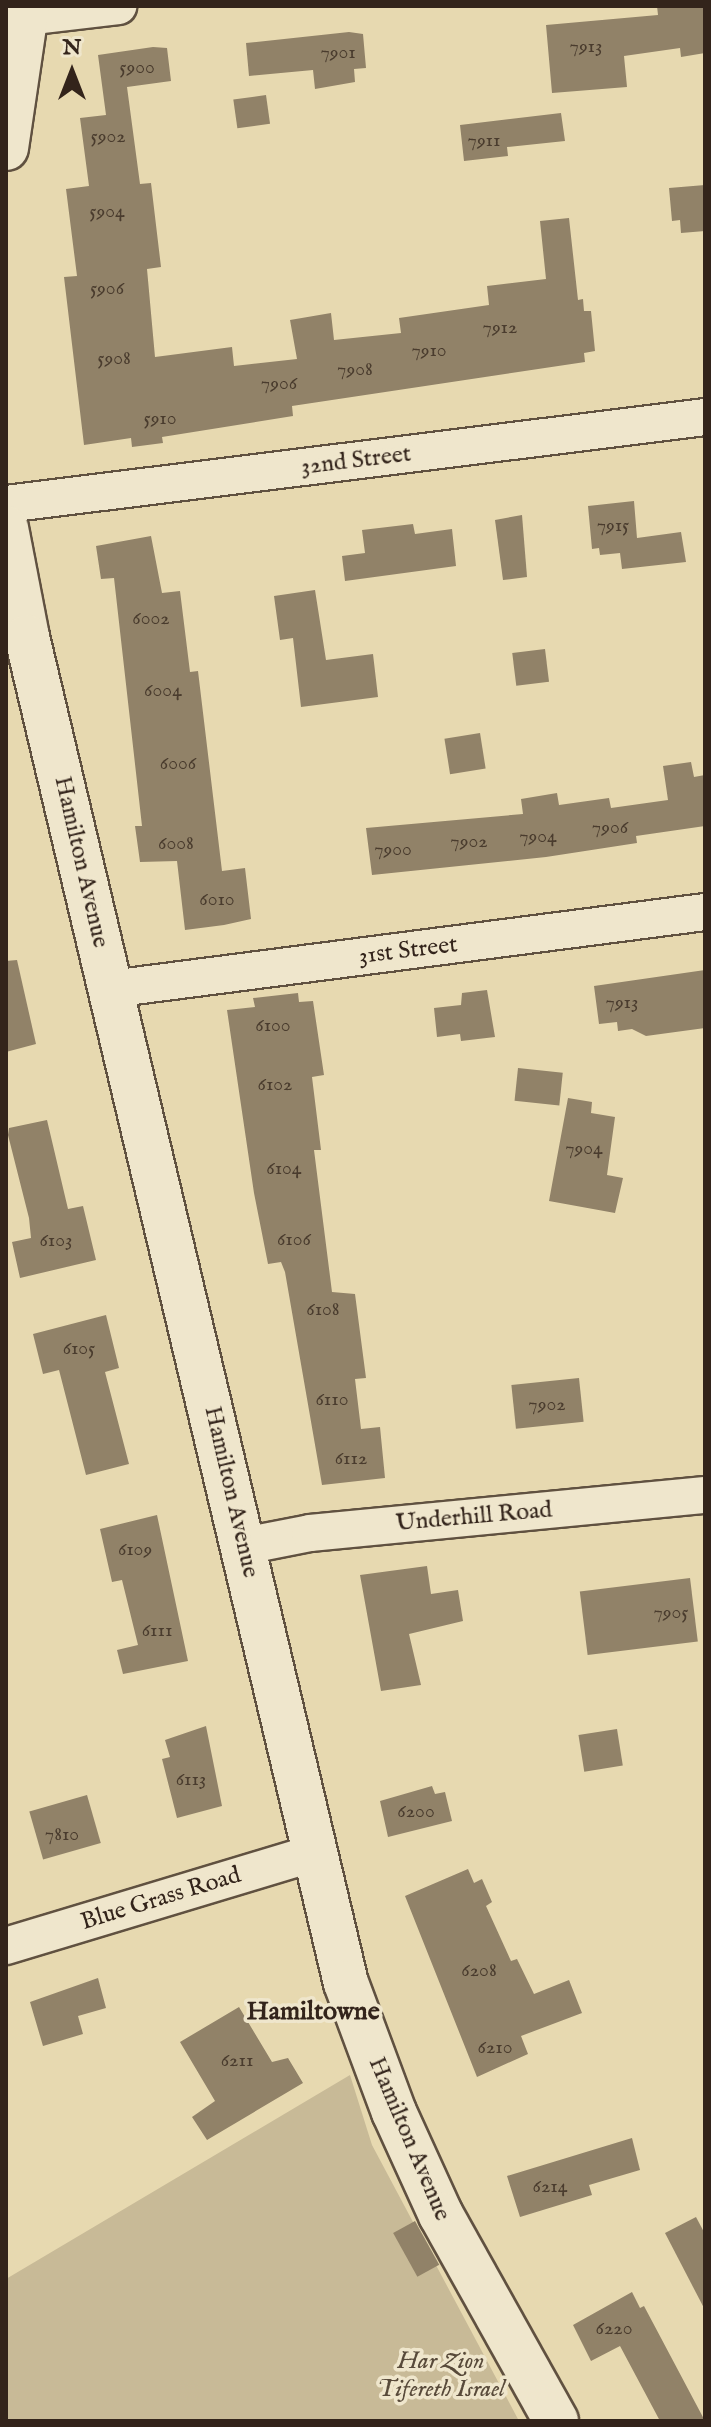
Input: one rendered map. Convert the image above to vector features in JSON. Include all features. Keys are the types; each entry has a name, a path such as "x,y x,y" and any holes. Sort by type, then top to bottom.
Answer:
{"street":[{"path":"6,148 26,12 118,6"},
{"name":"32nd Street","path":"6,504 705,417"},
{"name":"Hamilton Avenue","path":"6,528 111,989 346,1983 394,2112 468,2269 556,2421"},
{"name":"31st Street","path":"111,989 705,912"},
{"name":"Underhill Road","path":"244,1546 324,1531 705,1495"},
{"name":"Blue Grass Road","path":"6,1946 315,1853"}],"green space":[{"name":"Har Zion Tifereth Israel","path":"350,2075 372,2145 519,2421 6,2421 6,2279"}],"building":[{"path":"657,6 703,6 705,53 681,57 680,48 624,56 627,87 552,93 546,25 658,15"},
{"path":"349,32 363,34 366,68 354,69 355,82 315,89 313,70 249,76 246,43"},
{"path":"153,47 167,48 171,81 127,87 140,184 151,183 161,267 147,269 155,357 232,347 234,366 297,359 290,320 331,313 334,340 401,333 399,318 489,305 487,286 546,279 540,221 569,218 578,300 583,299 584,311 591,311 595,351 584,353 585,362 292,406 293,416 162,437 163,443 132,447 131,438 84,445 64,277 77,276 66,189 89,186 80,118 106,115 98,55"},
{"path":"266,95 270,124 237,128 233,100"},
{"path":"561,113 565,141 507,147 508,156 464,161 460,125"},
{"path":"705,185 705,231 681,233 680,220 672,221 669,188"},
{"path":"634,501 637,538 681,532 686,562 622,569 620,553 600,555 599,548 592,549 588,506"},
{"path":"522,515 527,577 503,580 495,520"},
{"path":"413,524 415,534 452,529 456,566 345,581 342,556 365,553 362,530"},
{"path":"151,536 162,593 180,591 190,672 198,671 222,871 245,868 251,919 185,930 177,861 140,862 135,826 142,826 114,578 101,579 96,546"},
{"path":"315,590 326,660 373,654 378,697 301,707 293,638 280,640 274,596"},
{"path":"545,649 549,682 516,686 512,653"},
{"path":"480,733 486,769 450,774 444,739"},
{"path":"691,762 694,777 705,775 705,826 636,836 637,843 546,857 372,875 366,828 523,814 521,799 557,793 559,805 609,798 611,808 668,800 663,766"},
{"path":"17,960 36,1044 6,1052 6,961"},
{"path":"705,970 705,1028 646,1036 632,1029 618,1031 617,1022 599,1024 594,986"},
{"path":"487,990 495,1037 461,1041 460,1034 437,1037 434,1008 461,1005 462,993"},
{"path":"298,993 299,1002 313,1001 324,1075 312,1077 321,1150 314,1150 332,1292 355,1294 366,1378 355,1379 361,1429 380,1427 385,1478 322,1485 285,1272 281,1262 268,1264 254,1193 227,1010 255,1007 253,998"},
{"path":"518,1068 563,1073 559,1106 515,1101"},
{"path":"568,1098 592,1102 591,1113 615,1117 607,1175 623,1178 615,1213 549,1201"},
{"path":"47,1120 68,1209 83,1206 96,1260 20,1278 12,1242 31,1238 9,1128"},
{"path":"106,1315 119,1368 105,1372 129,1464 86,1475 59,1370 43,1374 33,1334"},
{"path":"579,1378 584,1422 516,1429 511,1385"},
{"path":"157,1515 188,1661 123,1674 117,1650 138,1645 122,1580 112,1582 100,1529"},
{"path":"427,1566 431,1594 458,1590 463,1621 409,1634 421,1685 381,1691 360,1575"},
{"path":"690,1578 698,1642 588,1655 580,1592"},
{"path":"206,1726 222,1806 177,1818 162,1759 170,1757 165,1740"},
{"path":"617,1729 623,1766 584,1772 578,1735"},
{"path":"432,1786 435,1794 445,1792 452,1821 388,1837 380,1801"},
{"path":"87,1795 101,1843 43,1860 29,1812"},
{"path":"468,1869 474,1883 482,1879 492,1902 486,1906 511,1961 517,1959 534,1994 569,1980 582,2013 521,2036 528,2054 477,2077 405,1896"},
{"path":"98,1978 106,2008 78,2016 83,2034 43,2046 30,2002"},
{"path":"239,2007 272,2062 288,2058 303,2083 207,2140 192,2117 215,2101 180,2042"},
{"path":"632,2138 640,2170 589,2185 592,2195 520,2217 507,2176"},
{"path":"696,2217 705,2234 705,2310 665,2233"},
{"path":"415,2221 439,2265 417,2277 393,2233"},
{"path":"632,2292 640,2308 644,2306 705,2421 660,2421 620,2346 591,2361 573,2325"}],"district":[{"name":"Hamiltowne","path":"313,2012"}]}
